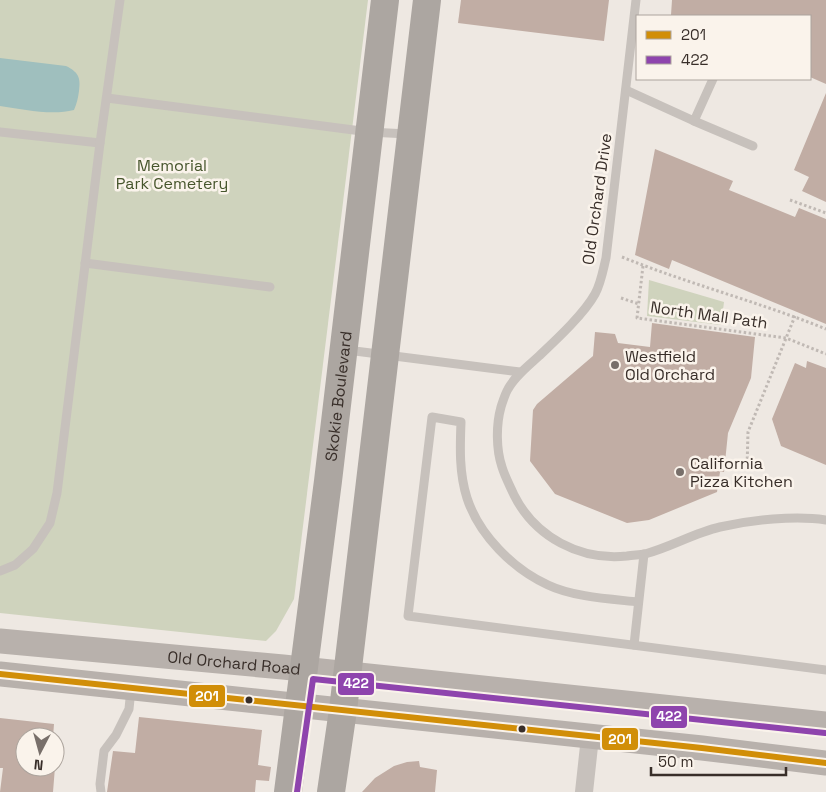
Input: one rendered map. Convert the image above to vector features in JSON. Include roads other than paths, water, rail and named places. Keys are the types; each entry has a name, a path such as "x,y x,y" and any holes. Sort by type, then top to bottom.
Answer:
{"main road":[{"name":"Skokie Boulevard","path":"288,792 305,669 385,0"},
{"path":"332,792 427,0"},
{"name":"Old Orchard Road","path":"0,641 305,669 826,724"},
{"path":"0,674 826,763"}],"street":[{"path":"584,792 590,737"}],"lane":[{"path":"0,571 15,565 33,549 50,523 57,493 100,143 120,0"},
{"name":"Old Orchard Drive","path":"636,0 634,41 626,90 606,258 595,294 585,308 520,372 507,390 498,428 498,447 502,467 508,483 522,508 542,531 557,542 597,556 644,554 720,527 772,519 826,520"},
{"path":"694,121 713,80"},
{"path":"626,90 753,146"},
{"path":"107,98 369,132 411,134"},
{"path":"0,132 100,143"},
{"path":"85,263 270,287"},
{"path":"344,350 520,372"},
{"path":"638,602 596,597 549,586 512,562 497,548 475,517 467,498 460,464 461,422 432,417 408,616 826,670"},
{"path":"634,644 644,554"},
{"path":"101,792 100,784 104,751 116,735 129,708 131,688"}],"water":[{"path":"0,58 66,66 73,70 80,82 74,110 47,112 0,106"}],"place":[{"name":"Westfield Old Orchard","path":"615,365"},
{"name":"California Pizza Kitchen","path":"680,472"}],"park label":[{"name":"Memorial Park Cemetery","path":"172,174"}]}
